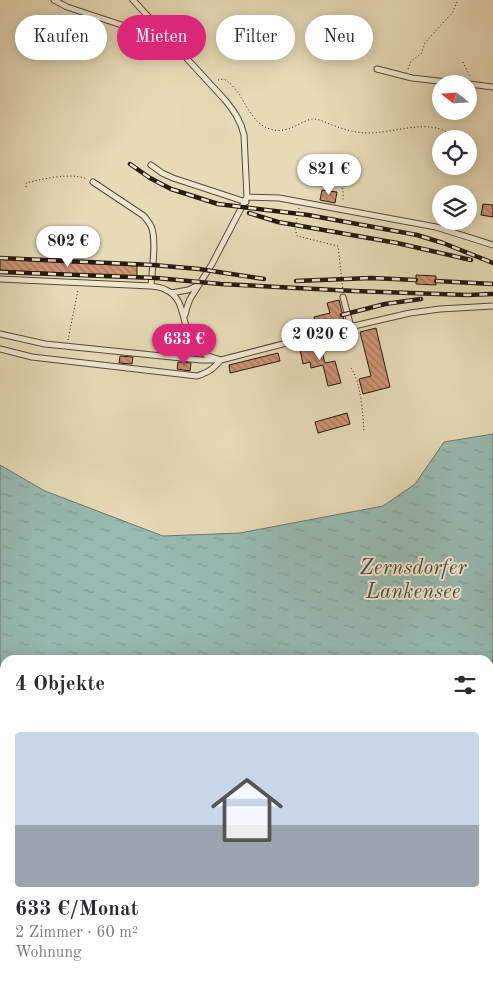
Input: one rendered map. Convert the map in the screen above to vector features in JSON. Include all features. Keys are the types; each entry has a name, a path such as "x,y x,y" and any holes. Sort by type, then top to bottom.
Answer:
{"lane":[{"path":"54,0 67,7 117,24"},
{"path":"133,0 147,15"},
{"path":"184,318 187,307 246,199 246,153 242,125 235,113 188,60"},
{"path":"377,69 405,77 432,80"},
{"path":"478,85 493,87"},
{"path":"151,165 162,173 202,189 246,199 267,197 300,202 436,227 493,245"},
{"path":"93,182 144,216 150,223 153,232 151,286"},
{"path":"0,279 151,286 166,290 178,300 190,337 197,346 204,353 221,360"},
{"path":"171,293 188,290 199,285"},
{"path":"343,297 351,327"},
{"path":"0,334 45,344 201,360 221,360 410,313 493,306"},
{"path":"0,349 32,357 198,376 214,368 221,360"}],"path":[{"path":"405,77 411,61 421,54 425,43 452,13 458,0"},
{"path":"463,62 470,75"},
{"path":"211,85 218,79 230,82 256,119 268,129 280,131 292,128 313,118 349,131 366,133 425,126 443,130"},
{"path":"26,187 26,183 69,176 76,176 93,182"},
{"path":"339,178 343,190 342,210"},
{"path":"300,202 295,225 297,236 338,246 343,297"},
{"path":"66,346 80,282"},
{"path":"351,368 355,374 360,396 364,432"}],"water":[{"name":"Zernsdorfer Lankensee","path":"493,434 493,655 0,655 0,465 45,491 163,536 240,533 383,506 415,484 444,442"}],"building":[{"path":"322,190 337,192 335,203 320,200"},
{"path":"483,204 493,205 493,217 481,215"},
{"path":"0,259 137,266 137,277 0,270"},
{"path":"416,275 436,276 436,285 416,284"},
{"path":"339,300 344,320 317,327 314,317 330,313 327,303"},
{"path":"376,328 390,387 363,394 359,379 371,376 360,332"},
{"path":"319,340 325,363 335,361 341,383 328,386 323,365 311,368 310,362 303,364 299,345"},
{"path":"278,353 280,361 230,373 229,365"},
{"path":"120,356 133,357 132,364 119,363"},
{"path":"178,362 191,363 190,371 177,369"},
{"path":"347,413 350,424 318,433 315,422"}],"railway":[{"path":"130,164 150,178 171,189 218,204 308,215 417,235 493,263"},
{"path":"249,213 278,222 397,243 471,260"},
{"path":"0,258 153,265 199,269 264,279"},
{"path":"0,272 156,278 221,284 354,291 467,295 493,294"},
{"path":"296,281 371,278 416,280"},
{"path":"436,281 493,284"},
{"path":"342,315 385,304 421,299"}]}
